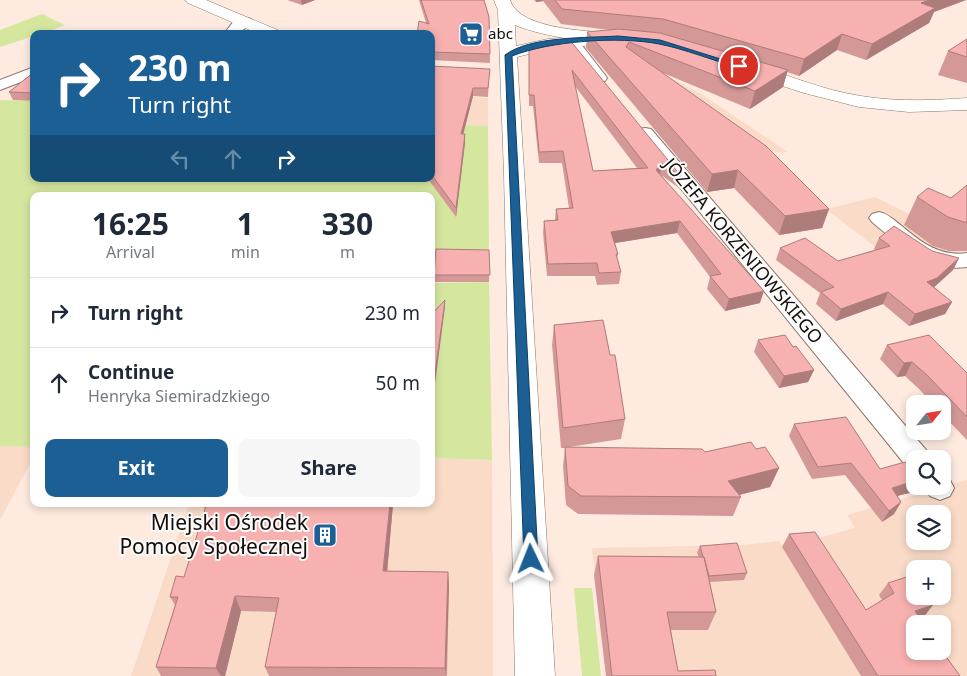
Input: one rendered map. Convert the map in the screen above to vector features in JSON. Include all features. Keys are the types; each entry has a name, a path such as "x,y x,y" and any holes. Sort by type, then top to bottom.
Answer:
{"street":[{"path":"193,0 265,30"},
{"path":"504,5 506,28 504,66 535,676"},
{"path":"504,5 522,22 536,26 574,34 642,39"},
{"path":"234,30 238,25 246,22"},
{"path":"506,28 525,40 547,43"},
{"path":"504,66 530,46 618,38"},
{"path":"572,42 615,96"},
{"path":"732,63 823,92 874,104 932,107 967,104"},
{"path":"0,84 30,73"},
{"name":"JÓZEFA KORZENIOWSKIEGO","path":"633,118 910,450"},
{"path":"879,218 927,254 943,260 960,262 967,260"}],"shaded area":[{"path":"671,78 700,93 788,152 769,153 659,84"},
{"path":"435,94 488,98 488,126 466,125 435,98"},
{"path":"875,197 915,217 904,226 965,254 967,265 933,275 887,256 826,209"},
{"path":"0,446 30,447 30,464 0,520"},
{"path":"435,458 492,460 493,676 131,676 188,507 435,507"},
{"path":"967,480 967,676 606,676 592,548 744,545 779,541 783,548 855,528 847,515 916,495 951,495 951,485"}],"green space":[{"path":"42,14 65,25 52,30 30,30 30,37 0,47 0,30"},
{"path":"0,100 30,101 30,182 435,182 435,173 466,125 488,126 489,257 435,257 435,192 30,192 30,447 0,446"},
{"path":"489,282 492,460 435,458 435,283"},
{"path":"574,588 592,588 601,676 582,676"}],"building":[{"path":"421,0 484,0 489,17 490,54 435,52 435,30 418,30 419,21 429,24"},
{"path":"555,0 930,0 921,3 935,8 872,44 842,34 804,59 663,19 562,9"},
{"path":"619,29 660,33 788,70 755,91 629,42 626,47 766,146 829,209 785,216 738,170 712,174 587,32"},
{"path":"569,39 681,176 662,163 656,170 764,291 729,299 710,276 721,274 680,221 611,232 621,272 599,273 597,263 548,264 544,221 558,220 556,209 573,208 563,151 539,152 534,95 529,95 529,46","holes":["572,70 648,168 593,171"]},
{"path":"967,39 967,57 948,51"},
{"path":"435,66 490,69 488,88 473,88 461,134 465,134 456,208 435,179"},
{"path":"30,75 30,93 9,92"},
{"path":"967,185 967,222 948,217 917,197 928,188 951,198"},
{"path":"894,226 932,251 959,258 937,278 927,282 952,302 915,314 888,292 841,309 821,292 834,287 780,248 805,238 838,261 890,246 879,238"},
{"path":"436,249 489,250 490,275 435,275"},
{"path":"445,300 435,374 435,311"},
{"path":"603,320 610,355 615,355 625,419 563,428 554,325"},
{"path":"785,335 814,370 784,376 758,340"},
{"path":"929,335 967,373 967,417 951,400 951,395 946,395 912,362 904,363 887,345"},
{"path":"846,417 880,469 906,463 906,484 892,488 901,502 889,511 851,463 818,467 794,424"},
{"path":"751,442 756,449 765,447 779,468 728,481 741,497 581,496 568,486 565,447 702,449 705,452"},
{"path":"206,507 390,507 383,571 448,572 445,668 265,667 279,598 235,596 216,668 156,667 178,597 170,597 176,576 184,577"},
{"path":"815,532 866,610 894,593 888,583 906,577 906,605 933,605 915,611 918,615 906,615 906,660 948,660 960,676 878,676 789,534"},
{"path":"737,543 747,573 709,576 700,546"},
{"path":"598,556 704,557 716,612 667,612 678,671 715,670 716,676 612,676"}],"place":[{"name":"abc","path":"471,34"},
{"name":"Miejski Ośrodek Pomocy Społecznej","path":"325,535"}],"route":[{"path":"531,559 508,55 530,46 547,43 618,38 642,39 660,42 739,66"}]}
